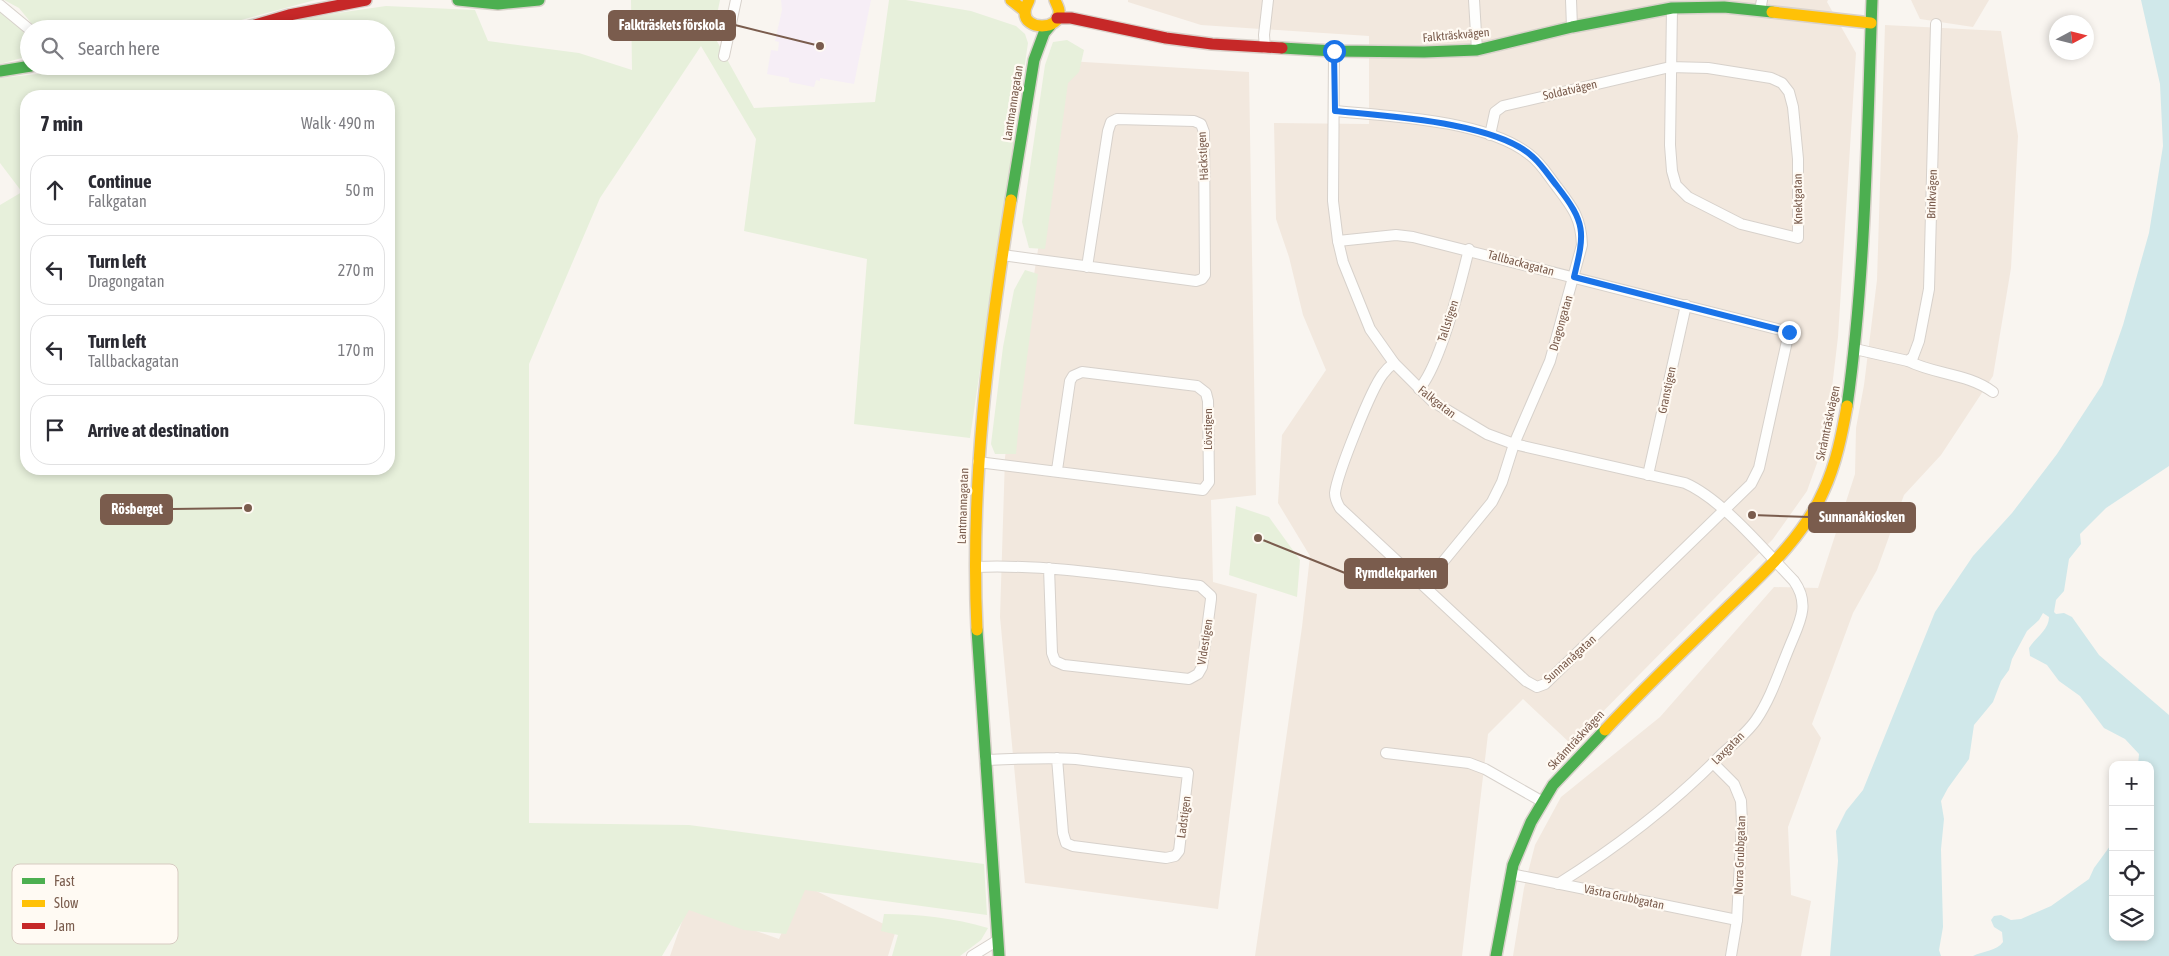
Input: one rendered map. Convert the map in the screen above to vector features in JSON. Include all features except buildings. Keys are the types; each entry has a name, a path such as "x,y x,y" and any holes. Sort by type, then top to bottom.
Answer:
{"street":[{"path":"272,20 366,0"},
{"path":"458,0 498,4 538,0"},
{"path":"724,56 736,0"},
{"path":"1012,0 1027,10 1040,27 1055,13"},
{"path":"1265,48 1264,35 1268,0"},
{"path":"1474,0 1476,50"},
{"path":"1571,0 1572,27"},
{"name":"Skråmträskvägen","path":"1496,956 1513,865 1531,822 1553,785 1598,736 1775,561 1798,534 1824,491 1833,466 1845,417 1855,349 1863,223 1872,0"},
{"path":"0,5 20,22"},
{"name":"Falkträskvägen","path":"1055,13 1166,38 1265,48 1334,51 1424,52 1476,50 1572,27 1672,8 1761,5 1871,23"},
{"name":"Knektgatan","path":"1670,68 1708,68 1771,78 1782,83 1789,92 1793,107 1798,159 1798,238 1741,224 1688,197 1676,185 1672,171 1671,153 1670,68 1672,8"},
{"name":"Lantmannagatan","path":"1027,10 1034,60"},
{"name":"Lantmannagatan","path":"999,956 976,637 975,568 982,394 1002,255 1034,60 1044,33 1055,13"},
{"name":"Brinkvägen","path":"1908,361 1913,357 1919,341 1929,288 1936,24"},
{"name":"Falkgatan","path":"1334,51 1333,201 1338,241 1343,262 1370,329 1394,363 1432,401 1486,434 1514,444 1685,483 1695,488 1725,511 1775,561"},
{"path":"0,71 20,68"},
{"name":"Soldatvägen","path":"1490,135 1495,112 1503,106 1670,68"},
{"name":"Dragongatan","path":"1335,111 1427,120 1490,135 1513,144 1532,156 1572,206 1579,219 1582,245 1550,361 1514,444 1502,482 1492,502 1424,585"},
{"name":"Häckstigen","path":"1002,255 1088,267 1196,281 1202,280 1205,275 1205,256 1204,132 1201,124 1194,121 1117,119 1111,122 1108,131 1088,267"},
{"name":"Tallbackagatan","path":"1338,241 1396,235 1469,249 1789,332"},
{"name":"Tallstigen","path":"1419,389 1428,379 1469,249"},
{"name":"Granstigen","path":"1648,475 1686,305"},
{"name":"Sunnanågatan","path":"1394,363 1382,375 1364,413 1335,492 1336,501 1340,508 1526,681 1537,687 1545,684 1751,484 1759,468 1789,332"},
{"path":"1855,349 1908,361 1922,368 1980,383 1993,392"},
{"name":"Lövstigen","path":"978,462 1057,470 1203,490 1209,482 1208,401 1206,393 1197,386 1082,372 1077,373 1070,381 1057,470"},
{"name":"Laxgatan","path":"1558,884 1606,852 1668,806 1755,721 1766,703 1800,620 1803,601 1801,591 1775,561"},
{"name":"Videstigen","path":"975,568 1009,566 1049,568 1200,586 1206,590 1211,599 1202,667 1198,674 1189,679 1064,665 1055,661 1052,653 1049,568"},
{"path":"1386,753 1469,763 1485,769 1543,802"},
{"name":"Ladstigen","path":"986,760 1057,758 1188,773 1179,851 1175,856 1166,858 1073,846 1066,843 1063,833 1057,758"},
{"name":"Norra Grubbgatan","path":"1713,763 1734,784 1741,800 1742,823 1737,920 1731,956"},
{"name":"Västra Grubbgatan","path":"1511,874 1737,920"},
{"path":"972,956 998,940"}],"shaded area":[{"path":"781,0 871,0 854,84 820,78 820,81 816,80 814,87 789,82 789,78 767,74 771,50 778,51 779,42 775,41 782,10"},
{"path":"1128,0 1828,0 1827,2 1856,53 1838,337 1826,438 1807,491 1773,539 1571,744 1523,699 1488,734 1462,956 1255,956 1302,627 1310,556 1278,503 1282,435 1326,370 1303,315 1289,257 1276,219 1274,123 1369,124 1369,36 1201,25 1128,2"},
{"path":"1911,0 1989,0 1973,27 1920,19"},
{"path":"1885,25 2001,31 2018,136 2011,268 1993,376 1941,455 1904,495 1877,570 1853,613 1812,724 1821,738 1788,827 1791,895 1811,901 1801,956 1513,956 1524,888 1535,845 1561,797 1660,717 1774,587 1818,588 1855,474 1856,428 1864,385 1877,280"},
{"path":"1068,61 1249,72 1256,495 1211,500 1213,582 1257,594 1218,909 1025,883 1000,617 1005,457"},
{"path":"802,884 896,930 888,956 670,956 687,907 779,939"}],"green space":[{"path":"4,0 315,0 241,20 29,20 19,8"},
{"path":"631,0 720,0 713,34 754,108 875,102 889,0 906,0 971,11 1016,26 1025,34 1028,43 970,438 854,424 867,259 744,231 756,139 701,46 600,198 529,364 529,823 689,825 984,864 987,915 805,890 786,934 744,930 689,910 662,956 0,956 0,205 20,193 20,475 395,475 395,90 20,90 20,189 0,163 0,78 28,75 395,75 395,20 292,20 386,6 475,10 488,41 579,53 632,70"},
{"path":"0,11 20,27 20,58 0,64"},
{"path":"1067,40 1084,50 1079,72 1068,83 1045,249 1029,248 1022,222 1045,65 1053,42"},
{"path":"1025,270 1038,274 1016,454 995,454 991,444 1003,347 1014,290"},
{"path":"1236,506 1269,517 1300,560 1297,597 1229,575"},
{"path":"884,914 936,917 988,928 981,940 960,956 892,956 898,935 881,931"}],"water":[{"path":"2141,0 2169,0 2169,466 2106,508 2080,534 2081,544 2069,559 2064,591 2056,600 2054,612 2056,614 2064,613 2072,617 2099,655 2169,715 2169,956 1973,956 1994,949 2003,942 2002,932 1994,927 1991,920 1994,916 2001,915 2011,920 2021,919 2051,906 2089,879 2094,868 2109,847 2109,941 2154,941 2154,761 2138,761 2139,754 2125,739 2104,728 2080,696 2059,681 2047,665 2030,656 2029,648 2047,626 2049,617 2043,613 2039,620 2027,631 2012,659 2009,670 2001,681 1993,702 1974,725 1969,759 1941,801 1944,819 1941,849 1943,927 1939,950 1941,956 1830,956 1838,861 1836,831 1846,811 1863,790 1935,612 1973,556 2012,513 2057,454 2102,385 2123,325 2149,233 2163,146 2160,84"}],"traffic: fast":[{"path":"458,0 498,4 539,0"},
{"path":"1847,406 1862,254 1872,0"},
{"path":"1282,48 1334,51 1424,52 1477,50 1572,27 1672,8 1724,7 1772,12"},
{"path":"1011,200 1034,60 1044,33 1050,26"},
{"path":"0,71 20,68"},
{"path":"977,630 999,956"},
{"path":"1496,956 1513,865 1531,822 1553,785 1605,730"}],"traffic: slow":[{"path":"1011,0 1025,11"},
{"path":"1029,0 1025,10 1026,18 1035,25 1042,26 1049,25 1058,18 1059,10 1055,0"},
{"path":"1772,12 1871,23"},
{"path":"977,630 976,522 983,414 995,307 1011,200"},
{"path":"1605,730 1663,670 1780,556 1805,525 1824,490 1832,470 1847,406"}],"traffic: jam":[{"path":"272,20 366,0"},
{"path":"1057,18 1071,18 1166,38 1212,44 1282,48"}],"place":[{"name":"Falkträskets förskola","path":"820,46"},
{"name":"Rösberget","path":"248,508"},
{"name":"Sunnanåkiosken","path":"1752,515"},
{"name":"Rymdlekparken","path":"1258,538"}],"route":[{"path":"1334,51 1335,111 1427,120 1490,135 1513,144 1532,156 1572,206 1579,219 1582,245 1574,277 1789,332"}]}
